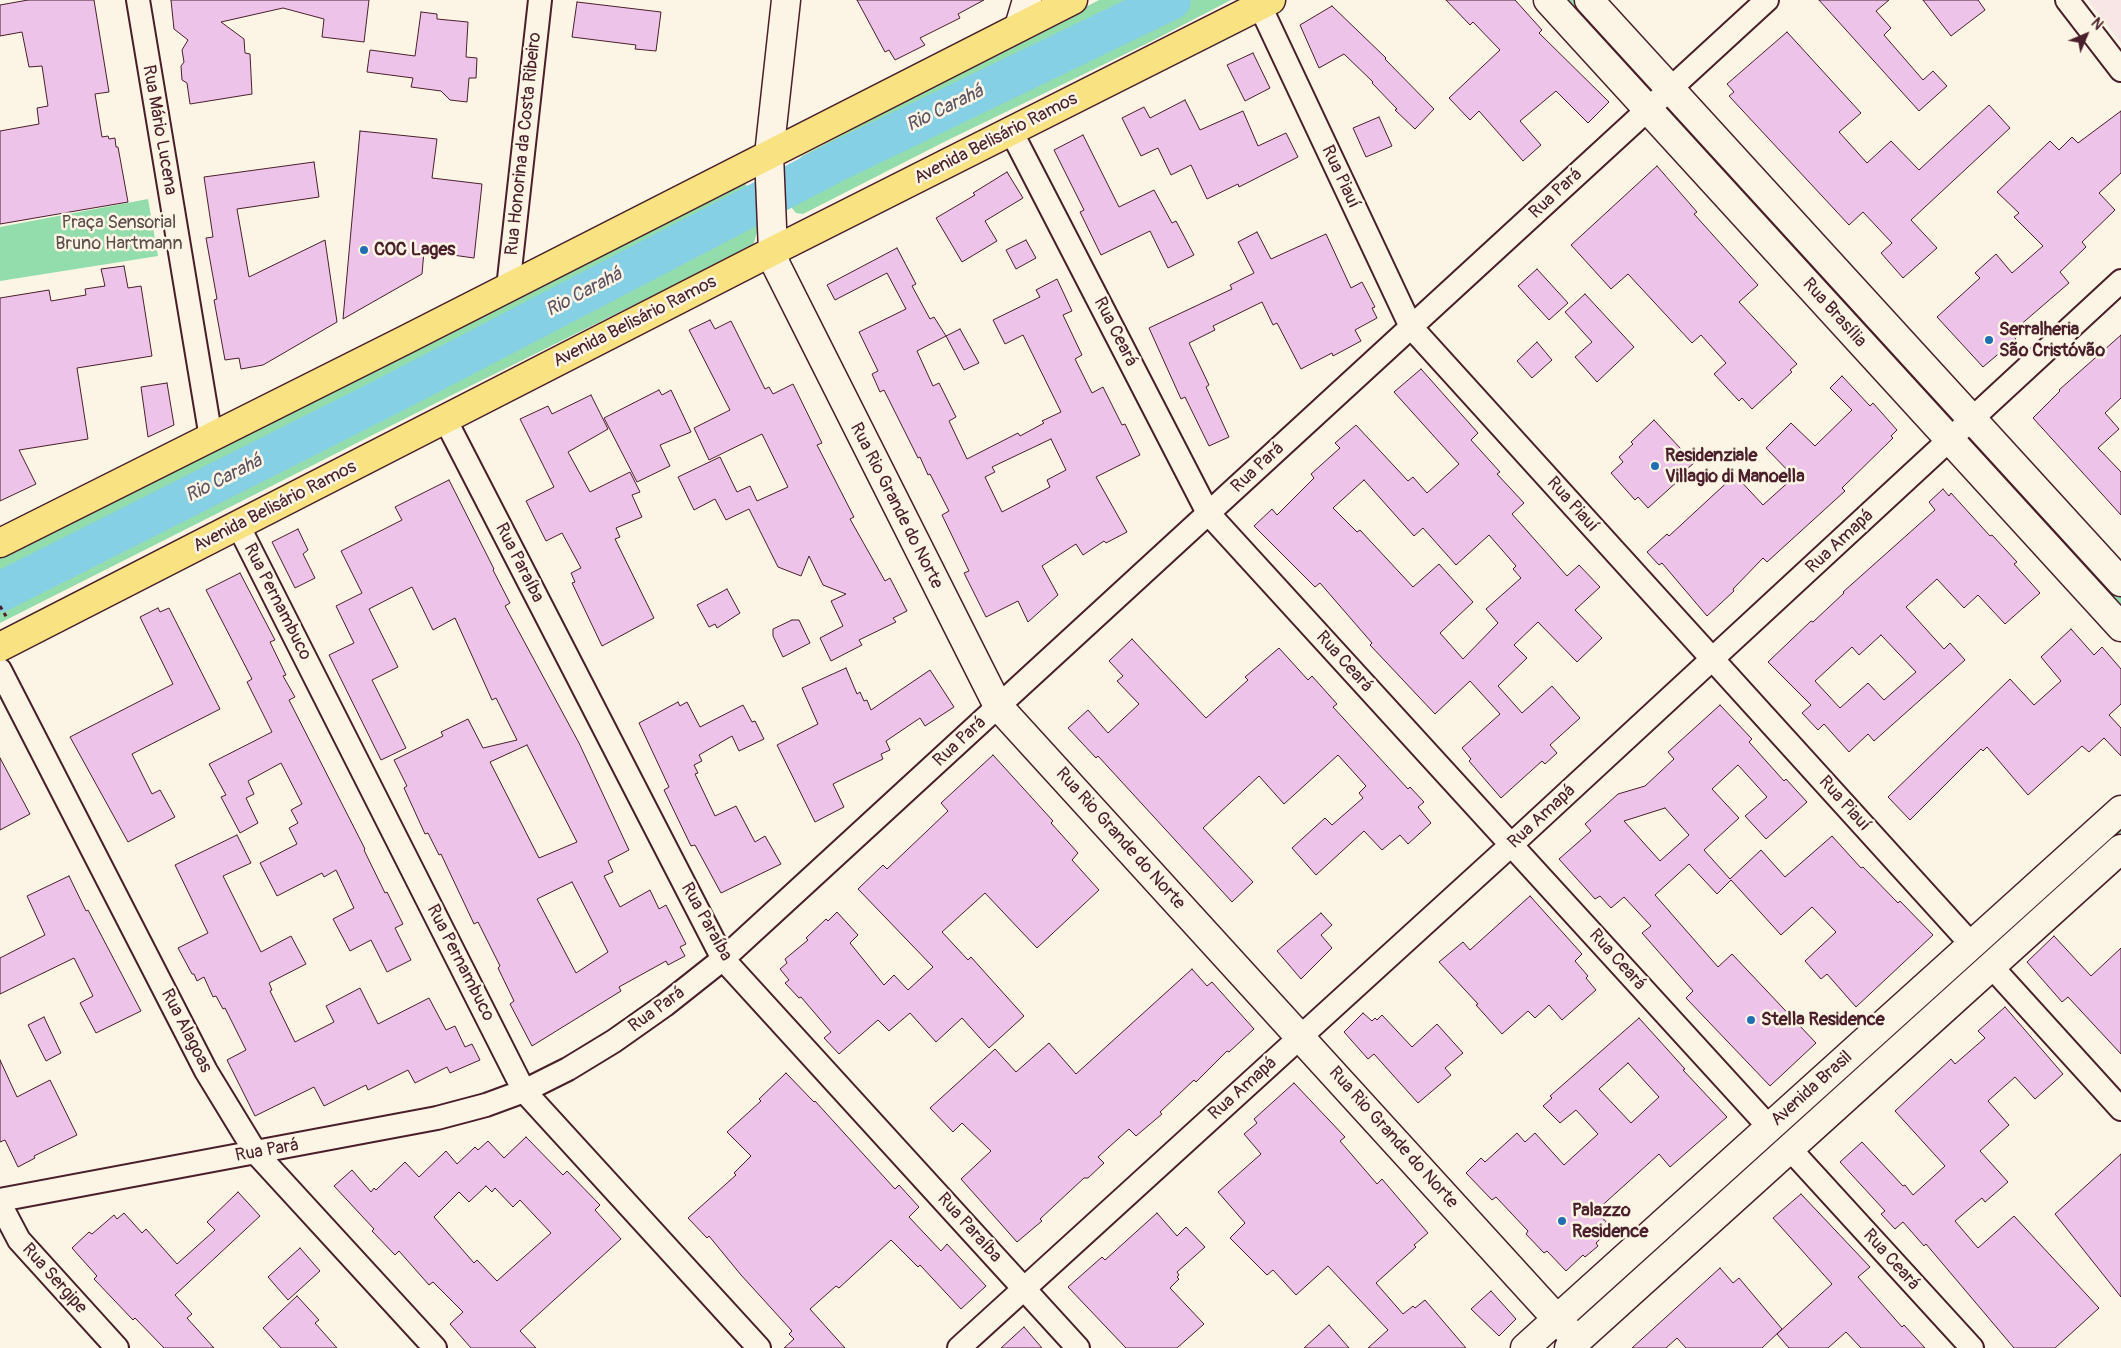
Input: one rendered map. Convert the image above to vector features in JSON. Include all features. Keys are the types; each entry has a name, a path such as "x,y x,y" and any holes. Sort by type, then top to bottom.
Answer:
{"main road":[{"name":"Rua Rio Grande do Norte","path":"786,0 769,166 776,265 788,294 998,706 1557,1319 1577,1346"},
{"path":"1019,27 1027,0"},
{"path":"0,543 508,288 769,166 1019,27 1073,0"},
{"name":"Rua Brasília","path":"1548,0 2121,627"},
{"name":"Rua Brasília","path":"1589,0 2121,582"},
{"name":"Avenida Belisário Ramos","path":"0,647 445,419 773,242 1011,131 1266,3"},
{"name":"Avenida Brasil","path":"1525,1348 2121,810"},
{"name":"Avenida Brasil","path":"1577,1346 1790,1149 2121,849"}],"street":[{"name":"Rua Mário Lucena","path":"138,0 211,438"},
{"name":"Rua Honorina da Costa Ribeiro","path":"508,288 540,0"},
{"name":"Rua Pará","path":"0,1202 437,1118 524,1091 568,1069 614,1041 665,1005 723,959 1767,0"},
{"path":"2067,0 2121,70"},
{"name":"Rua Piauí","path":"1266,3 1411,328 1972,945"},
{"name":"Rua Ceará","path":"1011,131 1208,514 1769,1127"},
{"name":"Rua Amapá","path":"960,1348 1713,660 2121,281"},
{"name":"Rua Paraíba","path":"445,419 723,959 1078,1348"},
{"name":"Rua Pernambuco","path":"238,525 524,1091 759,1348"},
{"name":"Rua Alagoas","path":"0,670 206,1071 256,1153 435,1348"},
{"path":"1991,966 2121,1109"},
{"name":"Rua Ceará","path":"1790,1149 1972,1348"},
{"name":"Rua Sergipe","path":"0,1202 20,1240 117,1348"}],"path":[{"path":"0,606 5,614"}],"shaded area":[{"path":"2088,0 2121,0 2121,43 2099,15"}],"green space":[{"path":"1099,0 1231,0 803,214 796,213 791,207 789,203 789,169 802,156"},
{"path":"1562,0 1579,0 1642,78 1639,81"},
{"path":"1680,120 1947,406 1945,410 1941,412 1679,123"},
{"path":"745,184 756,193 759,225 753,246 446,398 0,623 0,558 717,196"},
{"name":"Praça Sensorial Bruno Hartmann","path":"148,199 158,256 0,281 0,227"},
{"path":"1978,445 2121,593 2121,612 1976,448"},
{"path":"2121,825 2121,833 1999,942 1996,938"},
{"path":"1972,961 1975,964 1590,1316 1587,1313 1588,1309"}],"building":[{"path":"28,0 94,0 109,92 95,94 102,137 115,138 128,202 0,224 0,131 39,124 37,108 48,106 42,66 29,67 22,32 0,36 0,5"},
{"path":"171,0 369,0 364,42 322,37 324,19 283,8 221,22 244,39 245,53 250,54 252,94 190,104 187,83 182,80 181,66 184,62 182,50 188,40 174,29"},
{"path":"857,0 984,0 958,14 960,18 920,38 925,45 895,60 889,50 885,52"},
{"path":"1446,0 1515,0 1542,30 1539,33 1609,102 1588,123 1556,91 1520,121 1541,145 1523,161 1479,111 1470,120 1449,98 1500,50 1473,22 1470,25"},
{"path":"1819,0 1889,0 1876,11 1891,28 1884,35 1923,80 1933,71 1947,86 1919,111"},
{"path":"1923,0 1978,0 1985,10 1951,36"},
{"path":"577,2 661,12 656,51 635,49 636,45 572,37"},
{"path":"1332,6 1386,58 1434,109 1415,129 1395,110 1397,109 1373,82 1344,54 1319,68 1300,25"},
{"path":"421,12 437,14 437,19 468,22 466,57 477,58 476,78 469,78 467,102 450,100 441,91 411,87 413,78 367,72 370,50 415,56"},
{"path":"1787,32 1861,113 1839,132 1867,163 1891,141 1919,170 1989,105 2010,128 1911,220 1937,248 1903,278 1881,253 1892,243 1863,212 1849,225 1729,96 1734,92 1727,84"},
{"path":"1253,53 1270,88 1245,101 1227,65"},
{"path":"1185,100 1200,130 1243,111 1258,146 1286,133 1298,157 1239,187 1238,184 1207,199 1191,165 1171,175 1158,148 1141,156 1122,118 1144,107 1150,118"},
{"path":"2121,111 2121,173 2099,193 2115,210 2082,242 2086,247 2060,272 2069,283 2011,333 2016,339 1983,367 1937,317 1980,278 1975,273 1996,254 2012,273 2043,246 2014,217 2019,213 1997,192 2050,141 2059,150 2072,137 2078,143"},
{"path":"1379,117 1392,146 1366,157 1353,128"},
{"name":"COC Lages","path":"360,131 437,139 432,178 482,184 474,258 424,251 422,274 343,319"},
{"path":"1083,135 1119,207 1154,190 1172,223 1176,221 1194,255 1168,268 1150,231 1101,255 1080,212 1084,210 1054,150"},
{"path":"314,162 319,197 237,209 249,277 325,240 337,322 263,365 241,369 239,358 225,360 214,300 217,299 206,238 213,237 204,177"},
{"path":"1657,166 1697,212 1694,214 1758,285 1739,302 1797,364 1790,370 1792,372 1752,409 1742,398 1739,401 1714,374 1726,363 1701,335 1692,343 1628,274 1611,289 1571,245"},
{"path":"1007,172 1023,198 985,221 997,241 962,262 936,218 975,195 973,193"},
{"path":"1257,232 1271,259 1326,234 1351,288 1362,282 1375,307 1372,308 1377,318 1355,330 1361,341 1333,356 1332,353 1301,369 1277,323 1273,325 1262,302 1213,326 1215,330 1189,343 1209,385 1206,387 1229,437 1209,446 1185,397 1181,399 1149,328 1232,289 1230,285 1254,273 1238,242"},
{"path":"1026,240 1036,258 1016,269 1006,250"},
{"path":"897,248 916,284 912,286 930,319 934,317 946,336 917,351 933,386 939,383 956,417 949,421 967,459 1018,433 1020,436 1044,423 1042,421 1061,412 1023,335 1005,344 993,320 1040,297 1036,290 1057,279 1072,311 1063,315 1082,355 1075,359 1092,393 1103,387 1122,425 1125,424 1140,455 1096,477 1127,532 1106,543 1104,541 1083,555 1076,544 1042,566 1058,595 1028,622 1018,601 986,617 964,573 969,571 942,515 949,511 930,474 928,475 920,457 918,458 884,390 880,392 872,374 878,371 859,332 906,309 887,273 835,300 827,285","holes":["1051,439 1066,470 1047,480 1050,487 1002,512 985,477 995,472 992,467"]},
{"path":"124,266 128,288 141,286 152,356 77,368 88,439 19,450 36,484 0,501 0,298 49,290 51,301 86,295 85,289 105,286 101,269"},
{"path":"1537,269 1568,303 1549,320 1518,286"},
{"path":"1585,294 1634,347 1597,382 1575,357 1592,342 1565,312"},
{"path":"710,320 715,329 731,321 765,389 769,387 773,394 793,384 822,443 817,445 854,517 850,519 885,581 890,578 907,611 893,618 896,622 859,640 862,645 831,661 820,638 843,626 831,601 846,594 823,585 809,556 801,576 778,567 749,509 726,520 715,499 694,510 678,477 720,457 737,492 750,486 757,501 788,487 762,434 709,460 694,428 730,410 689,330"},
{"path":"960,329 979,363 964,370 946,336"},
{"path":"2121,335 2121,398 2105,413 2119,429 2098,448 2121,472 2121,515 2033,418 2059,390"},
{"path":"1537,342 1552,360 1532,378 1517,361"},
{"path":"1421,369 1478,433 1471,440 1500,472 1497,474 1524,503 1512,514 1567,576 1579,565 1600,587 1575,610 1602,638 1577,662 1538,622 1514,645 1527,658 1498,686 1522,713 1552,686 1580,718 1550,745 1557,753 1545,764 1542,761 1501,798 1469,761 1471,759 1462,748 1500,714 1470,681 1435,714 1370,645 1372,643 1320,583 1315,587 1254,526 1272,509 1277,515 1314,478 1311,474 1340,448 1335,443 1356,425 1408,481 1413,477 1427,493 1459,464 1394,392","holes":["1364,480 1414,536 1423,528 1456,565 1489,535 1516,566 1513,569 1521,578 1486,609 1498,623 1463,659 1440,633 1473,602 1439,564 1413,587 1360,530 1357,532 1333,508"]},
{"path":"1842,376 1870,406 1873,403 1897,430 1891,436 1893,438 1842,488 1845,491 1767,562 1763,558 1733,589 1734,591 1707,616 1662,563 1659,565 1647,552 1667,534 1669,536 1735,475 1763,505 1794,477 1766,448 1791,423 1815,446 1852,410 1830,388"},
{"path":"167,383 174,425 148,437 141,387"},
{"path":"659,390 662,395 671,390 691,432 660,445 670,466 637,482 604,418"},
{"path":"591,395 608,429 568,452 590,492 630,472 640,492 632,495 642,517 616,528 620,537 615,539 654,618 602,646 572,583 575,582 571,573 581,568 562,533 546,541 526,501 554,487 520,419 548,406 552,414"},
{"name":"Residenziale Villagio di Manoella","path":"1654,420 1694,463 1687,469 1689,471 1648,508 1638,497 1635,500 1611,473 1623,462 1619,457 1633,444 1631,442"},
{"path":"449,480 510,603 505,606 579,743 629,850 608,861 613,872 604,876 620,907 650,890 659,909 666,905 686,944 680,947 685,956 668,965 666,961 619,987 621,991 532,1046 510,1004 514,1001 498,968 500,966 478,922 474,924 441,854 439,855 428,833 425,834 404,788 407,786 394,760 443,736 441,732 468,719 483,748 517,740 496,698 492,700 455,618 433,630 412,587 369,609 398,667 372,680 406,748 381,760 329,655 354,643 336,606 362,593 341,551 402,520 395,507","holes":["527,745 577,842 539,858 490,762","572,882 608,952 576,973 537,899"]},
{"path":"1943,489 1949,496 1951,493 1990,536 1992,535 2017,562 2014,564 2040,593 2005,624 1978,595 1964,608 1937,579 1906,607 1944,649 1950,643 1965,660 1874,741 1868,734 1849,752 1824,724 1818,730 1802,713 1811,705 1768,662 1935,510 1929,502","holes":["1881,635 1916,672 1884,700 1868,683 1840,708 1815,681 1852,647 1859,655"]},
{"path":"298,529 308,550 303,554 315,578 295,588 272,542"},
{"path":"240,573 275,640 270,642 286,675 283,676 295,697 289,700 365,849 385,893 387,892 403,924 395,928 411,960 387,972 371,940 350,951 333,919 354,908 336,870 324,877 322,873 277,896 260,863 297,844 289,828 298,823 291,810 302,804 281,763 248,781 254,794 246,798 258,823 240,833 221,797 226,795 209,764 272,732 247,682 252,679 206,590"},
{"path":"727,589 740,613 717,628 715,624 709,627 697,605"},
{"path":"158,608 160,612 169,608 220,709 132,754 152,794 160,790 175,817 128,842 70,737 173,684 140,617"},
{"path":"792,620 799,620 810,643 783,657 773,636 773,629"},
{"path":"2071,629 2094,655 2102,647 2121,669 2121,704 2109,715 2121,728 2121,756 2104,738 2089,752 2082,746 2028,795 1987,747 1983,751 1981,749 1910,820 1888,797 2010,679 2034,705 2061,681 2041,657"},
{"path":"1132,639 1206,718 1248,680 1245,677 1279,648 1308,680 1312,676 1337,704 1333,707 1408,789 1410,787 1424,802 1418,807 1431,823 1408,844 1400,835 1382,850 1364,831 1316,875 1292,848 1325,818 1332,825 1363,798 1359,793 1366,786 1338,755 1284,804 1259,776 1203,828 1253,882 1232,902 1098,756 1096,758 1068,728 1088,710 1108,733 1139,704 1117,681 1123,676 1109,661"},
{"path":"846,668 857,694 860,692 864,701 867,700 871,710 930,670 954,707 925,726 920,718 886,741 890,750 881,754 883,759 833,784 844,807 815,822 777,745 818,724 802,688"},
{"path":"678,702 680,706 687,702 700,727 743,705 752,722 755,721 764,739 739,751 732,736 699,755 702,761 694,765 698,773 695,774 715,816 736,806 755,842 765,836 781,864 721,893 695,845 691,846 664,790 669,787 639,723"},
{"path":"1720,705 1752,739 1749,742 1784,781 1786,779 1807,802 1766,839 1745,816 1767,797 1738,765 1712,789 1739,818 1704,850 1730,879 1761,850 1785,877 1832,836 1861,868 1863,867 1898,903 1900,901 1933,935 1856,1007 1827,974 1821,979 1805,961 1836,932 1812,907 1781,935 1731,880 1717,894 1689,864 1655,895 1718,967 1732,954 1816,1043 1770,1086 1686,998 1693,991 1642,933 1651,926 1624,897 1611,908 1600,896 1595,899 1559,859 1591,831 1585,824 1618,794 1645,786 1674,759 1668,752","holes":["1665,808 1689,835 1660,861 1624,821"]},
{"path":"993,755 1053,821 1051,823 1078,853 1072,860 1099,890 1037,948 985,893 942,932 968,960 971,957 1024,1016 989,1048 962,1018 936,1042 910,1013 889,1031 878,1020 839,1054 824,1038 831,1032 801,997 799,998 785,983 789,980 780,969 787,963 785,959 808,940 806,938 826,919 828,921 837,912 858,935 850,943 884,985 894,975 908,990 933,967 858,889 883,865 887,869 948,811 941,803"},
{"path":"0,758 30,814 0,830"},
{"path":"237,835 251,863 223,876 261,952 291,936 306,964 269,983 272,990 270,991 295,1042 334,1022 326,1006 360,988 378,1024 429,998 446,1030 455,1026 465,1047 472,1044 480,1060 450,1073 447,1067 415,1083 408,1070 368,1090 366,1085 324,1106 314,1087 255,1116 227,1060 246,1050 225,1008 223,1009 216,996 213,997 204,977 197,981 178,948 208,933 175,865"},
{"path":"69,876 141,1011 96,1033 80,1003 93,996 74,958 0,994 0,958 45,935 27,896"},
{"path":"1530,896 1582,954 1575,961 1588,976 1586,978 1596,990 1562,1020 1549,1005 1535,1018 1528,1011 1502,1034 1476,1005 1478,1004 1439,962 1463,942 1470,950"},
{"path":"1321,913 1332,925 1321,935 1332,948 1301,979 1277,951"},
{"path":"2054,936 2091,976 2121,948 2121,1054 2068,997 2062,1002 2027,962"},
{"path":"1192,969 1207,986 1212,982 1254,1029 1229,1052 1227,1051 1196,1082 1194,1080 1160,1112 1162,1114 1136,1136 1129,1129 1098,1157 1104,1163 1088,1178 1084,1178 1040,1219 1042,1221 1017,1242 961,1179 991,1151 962,1123 953,1132 930,1108 995,1049 1016,1072 1049,1043 1076,1074"},
{"path":"2005,1007 2063,1074 2035,1099 2015,1077 1988,1101 2009,1125 1980,1151 2008,1182 1985,1202 1982,1198 1955,1221 1978,1248 2014,1216 2099,1308 2055,1348 2014,1348 1926,1244 1924,1246 1903,1222 1895,1229 1881,1214 1885,1211 1840,1162 1862,1142 1913,1195 1945,1166 1895,1111 1951,1059 1955,1064 1985,1038 1978,1031"},
{"path":"1363,1013 1372,1021 1375,1018 1377,1020 1382,1015 1412,1047 1437,1024 1463,1053 1445,1068 1451,1075 1418,1103 1374,1054 1368,1059 1344,1032"},
{"path":"44,1017 61,1053 46,1061 28,1025"},
{"path":"1639,1018 1685,1069 1683,1070 1727,1117 1670,1167 1659,1154 1596,1211 1612,1228 1596,1243 1598,1246 1585,1257 1583,1255 1566,1271 1547,1251 1544,1253 1526,1234 1528,1231 1496,1197 1492,1200 1466,1173 1481,1158 1485,1162 1517,1133 1525,1142 1535,1133 1564,1165 1598,1134 1576,1110 1560,1123 1543,1106 1552,1098 1550,1096","holes":["1628,1063 1659,1097 1631,1123 1599,1089"]},
{"path":"0,1060 17,1097 50,1080 77,1135 34,1156 35,1158 18,1167 5,1140 0,1142"},
{"path":"786,1073 815,1101 895,1189 899,1185 919,1207 909,1217 941,1251 947,1244 986,1286 961,1309 920,1265 918,1267 891,1240 839,1288 836,1286 810,1309 845,1348 784,1348 794,1339 789,1334 792,1331 741,1275 709,1236 707,1238 688,1218 736,1175 734,1173 751,1156 727,1132 761,1101 759,1099"},
{"path":"1294,1083 1345,1137 1340,1141 1377,1184 1382,1179 1428,1233 1414,1245 1416,1247 1376,1283 1403,1314 1425,1300 1466,1348 1368,1348 1388,1330 1328,1266 1296,1295 1273,1270 1267,1275 1230,1238 1245,1223 1218,1192 1261,1154 1244,1134 1257,1123 1254,1119"},
{"path":"526,1137 563,1175 567,1171 600,1205 595,1210 621,1239 520,1331 536,1348 471,1348 450,1324 463,1312 433,1282 429,1285 399,1251 395,1255 334,1186 352,1170 371,1192 374,1188 376,1190 405,1162 419,1177 446,1151 457,1164 475,1147 478,1150 488,1141 504,1158","holes":["486,1186 492,1192 495,1188 513,1207 520,1200 551,1233 497,1281 477,1260 474,1263 434,1217 459,1192 469,1202"]},
{"path":"2121,1154 2121,1297 2055,1214"},
{"path":"238,1192 260,1216 175,1295 192,1314 187,1318 214,1348 164,1348 135,1318 133,1320 94,1279 97,1276 72,1248 89,1232 92,1234 114,1215 117,1219 124,1213 142,1233 146,1229 177,1264 215,1230 207,1222"},
{"path":"1801,1194 1870,1267 1858,1277 1902,1327 1904,1325 1925,1348 1861,1348 1846,1332 1828,1348 1789,1348 1777,1334 1832,1284 1773,1218"},
{"path":"1157,1213 1177,1236 1186,1227 1205,1247 1177,1272 1179,1279 1170,1288 1204,1324 1177,1348 1126,1348 1068,1287 1102,1257 1105,1260"},
{"path":"300,1248 320,1271 288,1300 268,1277"},
{"path":"1720,1268 1733,1283 1739,1278 1782,1329 1762,1348 1686,1348 1677,1338 1666,1348 1632,1348"},
{"path":"1491,1291 1516,1319 1499,1336 1471,1309"},
{"path":"297,1296 319,1320 315,1323 337,1348 281,1348 263,1328"},
{"path":"1329,1325 1349,1348 1304,1348"},
{"path":"1024,1327 1042,1348 1001,1348"}],"waterway":[{"name":"Rio Carahá","path":"0,592 388,396 836,162 1171,0"}],"place":[{"name":"COC Lages","path":"364,250"},
{"name":"Serralheria São Cristóvão","path":"1989,340"},
{"name":"Residenziale Villagio di Manoella","path":"1655,466"},
{"name":"Stella Residence","path":"1751,1020"},
{"name":"Palazzo Residence","path":"1562,1221"}]}
